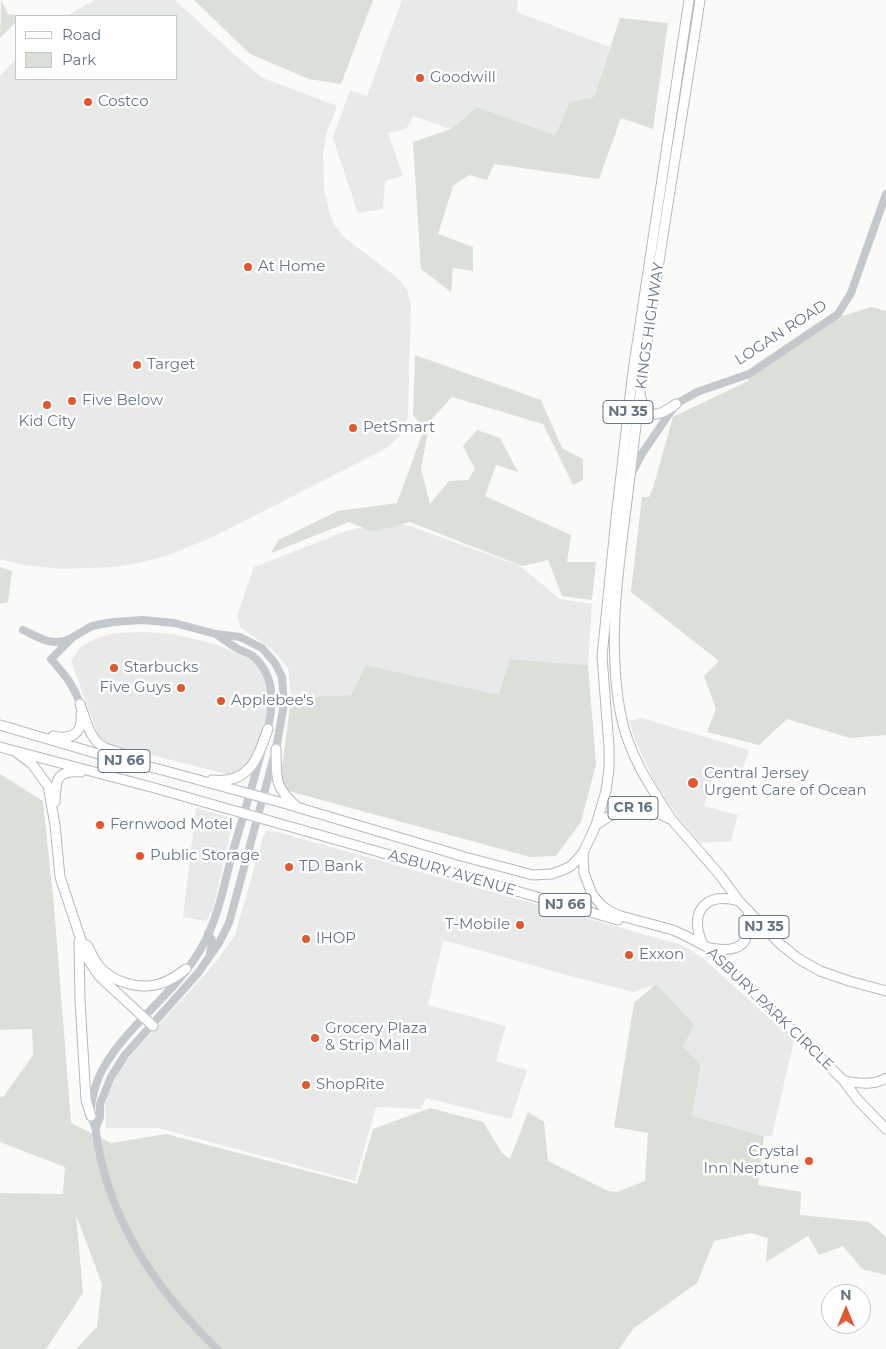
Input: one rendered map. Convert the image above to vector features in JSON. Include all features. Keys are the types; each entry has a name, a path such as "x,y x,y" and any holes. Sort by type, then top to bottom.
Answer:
{"main road":[{"name":"KINGS HIGHWAY","path":"596,825 606,792 609,768 602,656 616,518 638,334 689,0"},
{"name":"KINGS HIGHWAY","path":"672,820 643,776 622,722 615,678 614,618 649,319 700,0"},
{"path":"639,393 645,409 652,414 659,414 676,404"},
{"path":"19,730 61,738 70,736 77,732 81,725 80,704"},
{"path":"80,704 90,732 97,743 106,749 134,757 151,767"},
{"name":"ASBURY AVENUE","path":"0,725 83,750 197,779 465,857 534,875 552,874 565,869 571,866 583,853"},
{"path":"197,779 231,780 242,775 252,767 256,760 268,729"},
{"name":"ASBURY AVENUE","path":"0,747 677,937 700,948 746,985"},
{"path":"276,749 277,781 280,790 300,809"},
{"path":"14,750 32,764 48,786 55,825 60,877 87,958 95,971 153,1026"},
{"path":"55,825 56,784 58,778 69,771 96,773"},
{"name":"CR 16","path":"596,825 620,810 636,807 650,809 672,820"},
{"name":"NJ 35","path":"672,820 740,901 779,943 810,965 834,976 886,991"},
{"name":"NJ 35","path":"583,853 596,825"},
{"name":"ASBURY PARK CIRCLE","path":"583,853 584,873 587,882 592,894 601,905 621,916 672,930 705,946 844,1081 868,1084 886,1078"},
{"path":"740,901 722,897 705,904 697,918 697,929 705,946 725,951 740,946 746,939 748,910"},
{"path":"79,932 99,966 118,981 140,986 158,985 174,978 186,969"},
{"path":"79,932 80,1000 86,1100 91,1116"},
{"path":"844,1081 858,1100 886,1129"}],"street":[{"name":"LOGAN ROAD","path":"630,480 643,452 676,404 697,392 748,374 838,314 851,294 886,194"},
{"path":"23,630 50,642 57,643 73,637 92,626 113,622 143,620 180,624 216,634 240,636 262,648 275,663 282,677 284,704 276,749 229,922 219,943 206,962 153,1026 125,1055 111,1077 100,1104 100,1117 96,1126"},
{"path":"216,634 254,657 264,669 269,680 273,704 268,729 219,904 205,942 168,993 128,1033 102,1070 94,1091 91,1116 96,1126 99,1154 109,1189 132,1242 182,1314 217,1349"},
{"path":"73,637 51,659 69,679 80,704"},
{"path":"206,962 212,945 212,940 208,933"}],"shaded area":[{"path":"95,0 175,0 237,57 263,78 337,106 327,132 323,154 324,188 329,212 335,226 345,238 399,279 408,292 411,306 408,417 400,436 385,449 213,537 166,556 114,567 63,569 23,565 0,559 0,76 15,60 15,80 178,80 178,15 68,15"},
{"path":"402,0 518,0 517,12 610,47 594,97 570,102 555,135 477,107 451,129 413,116 406,129 388,133 403,176 385,181 383,209 358,213 333,138 350,90 367,96"},
{"path":"386,523 410,526 520,566 560,599 592,604 588,665 511,659 499,695 366,665 351,695 291,697 288,668 274,651 240,627 237,615 254,567 349,530"},
{"path":"144,632 172,634 215,644 252,660 260,671 266,682 269,703 263,728 252,758 239,770 230,775 108,744 98,735 71,661 81,646 98,638 115,633"},
{"path":"642,718 749,750 742,773 716,766 704,806 738,815 731,841 700,843 681,821 656,785 637,745 629,721"},
{"path":"196,808 229,817 231,829 213,909 206,921 183,917"},
{"path":"267,831 277,832 682,945 704,959 794,1040 772,1136 764,1136 692,1116 701,1064 683,1046 656,984 633,992 443,940 428,1005 506,1026 496,1061 527,1070 511,1119 426,1098 421,1109 376,1107 355,1181 158,1128 106,1128 105,1102 122,1065 217,961 235,935 263,837"}],"green space":[{"path":"1,0 8,14 15,15 15,23 0,38"},
{"path":"194,0 373,0 341,84 309,79 250,54"},
{"path":"620,18 668,23 653,129 621,118 599,179 494,164 487,180 469,175 453,186 438,234 473,247 473,271 453,268 451,292 421,269 413,142 451,129 477,107 555,135 570,102 594,97"},
{"path":"871,307 886,311 886,735 850,738 787,719 759,745 707,732 716,709 704,676 719,661 631,592 642,497 649,497 653,488 673,417 748,381 747,374 840,317"},
{"path":"415,355 541,400 562,448 583,459 583,480 573,485 543,424 452,397 430,421 421,469 430,504 449,481 468,480 475,469 463,446 477,430 500,438 518,472 496,465 485,496 571,535 567,562 596,562 592,600 562,596 548,560 522,566 410,522 373,532 349,522 271,553 278,540 338,511 397,503 424,429 413,415"},
{"path":"0,567 12,571 8,602 0,604"},
{"path":"510,659 588,665 596,764 581,822 556,856 530,857 285,790 280,783 291,697 351,695 366,665 499,695"},
{"path":"0,774 43,801 54,906 71,1123 111,1143 166,1134 357,1184 373,1129 430,1108 483,1122 502,1153 510,1159 528,1112 544,1122 548,1161 608,1191 617,1192 645,1181 648,1133 614,1127 634,1003 656,984 694,1025 683,1046 701,1064 692,1116 764,1136 758,1185 801,1192 800,1215 869,1222 886,1237 886,1275 862,1269 843,1246 819,1255 808,1236 766,1262 768,1238 751,1233 714,1241 697,1283 634,1328 619,1349 76,1349 97,1327 102,1284 76,1215 83,1293 46,1349 0,1349 0,1193 63,1194 65,1167 0,1142 0,1097 4,1096 33,1055 32,1029 0,1030"}],"place":[{"name":"Goodwill","path":"420,78"},
{"name":"Costco","path":"88,102"},
{"name":"At Home","path":"248,267"},
{"name":"Target","path":"137,365"},
{"name":"Five Below","path":"72,401"},
{"name":"Kid City","path":"47,405"},
{"name":"PetSmart","path":"353,428"},
{"name":"Starbucks","path":"114,668"},
{"name":"Five Guys","path":"181,688"},
{"name":"Applebee's","path":"221,701"},
{"name":"Central Jersey Urgent Care of Ocean","path":"693,783"},
{"name":"Fernwood Motel","path":"100,825"},
{"name":"Public Storage","path":"140,856"},
{"name":"TD Bank","path":"289,867"},
{"name":"T-Mobile","path":"520,925"},
{"name":"IHOP","path":"306,939"},
{"name":"Exxon","path":"629,955"},
{"name":"Grocery Plaza & Strip Mall","path":"315,1038"},
{"name":"ShopRite","path":"306,1085"},
{"name":"Crystal Inn Neptune","path":"809,1161"}]}
